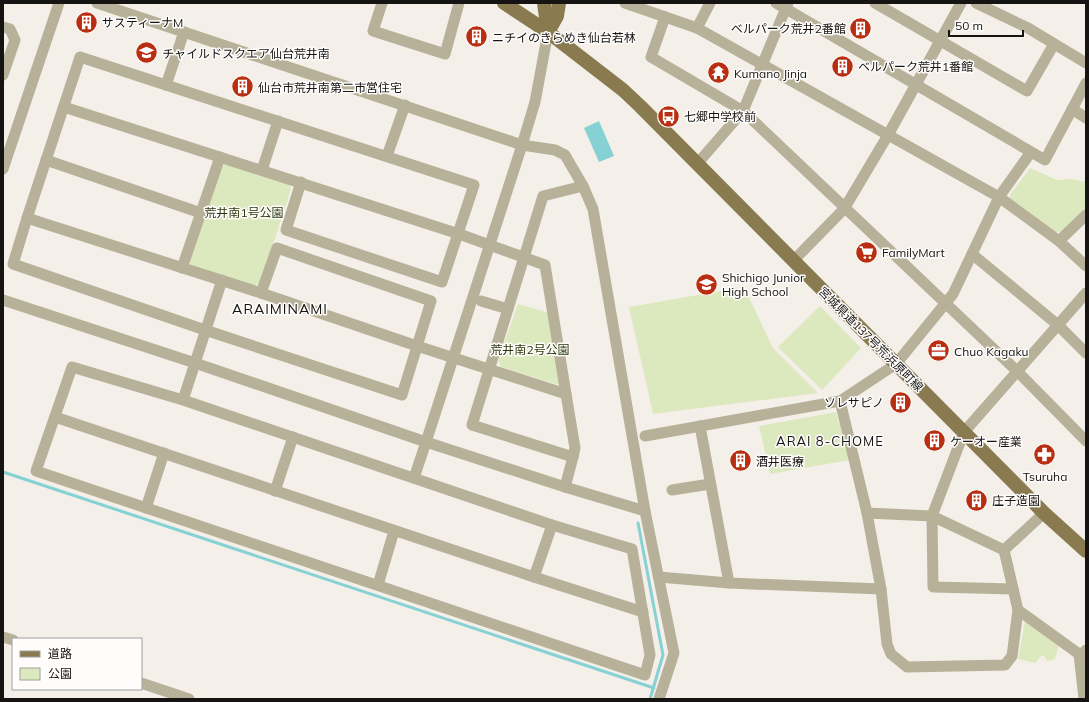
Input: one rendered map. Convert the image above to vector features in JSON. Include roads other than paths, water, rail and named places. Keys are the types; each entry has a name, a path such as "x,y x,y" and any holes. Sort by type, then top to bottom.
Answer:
{"main road":[{"name":"宮城県道137号荒浜原町線","path":"504,3 548,32 623,90 794,260 1044,513 1085,549"},
{"path":"544,3 548,32"},
{"path":"548,32 557,16 559,3"}],"street":[{"path":"3,169 59,3"},
{"path":"97,3 522,145 555,150 566,155 583,186 593,209 645,511 674,654 659,699"},
{"path":"382,3 373,31 444,54 459,3"},
{"path":"625,3 646,6 665,17 697,28 999,197 1058,241 1086,266"},
{"path":"697,28 710,3"},
{"path":"875,3 1027,91 1054,44"},
{"path":"794,260 844,209 888,135 961,3"},
{"path":"976,3 1028,28 1086,63"},
{"path":"697,164 743,111 784,5 916,85 1045,160 1086,83"},
{"path":"665,17 651,57 743,111 844,209 1018,372 1086,441"},
{"path":"3,26 10,29 15,40 3,75"},
{"path":"166,85 184,32"},
{"path":"414,478 535,102 548,32"},
{"path":"261,293 277,248 431,301 402,395 205,330 13,264 80,57 474,185 442,282 286,230 301,182"},
{"path":"387,156 405,105"},
{"path":"64,107 301,182 459,234 545,265 575,448 565,487"},
{"path":"1072,109 1086,118"},
{"path":"262,170 278,122"},
{"path":"645,436 840,401 896,364 953,294 999,197 1031,152"},
{"path":"182,268 220,157"},
{"path":"46,160 201,213"},
{"path":"573,458 472,425 488,369 543,196 583,186"},
{"path":"1058,241 1086,215"},
{"path":"27,218 222,280 417,346 566,394"},
{"path":"972,254 1058,325 1086,353"},
{"path":"182,400 222,280"},
{"path":"1013,589 933,587 932,516 964,432 1086,293"},
{"path":"3,300 195,363 426,442 645,511"},
{"path":"481,301 508,309"},
{"path":"72,367 182,400 552,525 632,549 650,655 645,675 36,471 72,367"},
{"path":"840,401 867,513 881,589 887,644 891,654 907,666 1006,664 1012,656 1018,610 1004,550"},
{"path":"55,417 643,612"},
{"path":"700,426 729,583"},
{"path":"275,491 293,437"},
{"path":"146,508 164,454"},
{"path":"672,490 710,484"},
{"path":"867,513 932,516 1004,550"},
{"path":"1004,550 1044,513"},
{"path":"534,577 552,525"},
{"path":"378,585 394,530"},
{"path":"658,577 729,583 881,589"},
{"path":"1018,610 1082,652 1084,694"},
{"path":"142,683 190,699"}],"water":[{"path":"599,121 614,156 599,162 584,128"}],"waterway":[{"path":"3,472 654,688"},
{"path":"638,523 663,655 650,699"}],"place":[{"name":"サスティーナM","path":"86,22"},
{"name":"ベルパーク荒井2番館","path":"861,28"},
{"name":"ニチイのきらめき仙台若林","path":"477,37"},
{"name":"チャイルドスクエア仙台荒井南","path":"146,53"},
{"name":"ベルパーク荒井1番館","path":"842,66"},
{"name":"Kumano Jinja","path":"718,73"},
{"name":"仙台市荒井南第二市営住宅","path":"243,87"},
{"name":"七郷中学校前","path":"668,116"},
{"name":"FamilyMart","path":"867,252"},
{"name":"Shichigo Junior High School","path":"707,284"},
{"name":"Chuo Kagaku","path":"939,351"},
{"name":"ソレサピノ","path":"900,402"},
{"name":"ケーオー産業","path":"935,441"},
{"name":"Tsuruha","path":"1045,455"},
{"name":"酒井医療","path":"741,461"},
{"name":"庄子造園","path":"977,500"}],"district":[{"name":"ARAIMINAMI","path":"280,309"},
{"name":"ARAI 8-CHOME","path":"830,441"}],"park label":[{"name":"荒井南1号公園","path":"244,212"},
{"name":"荒井南2号公園","path":"530,349"}]}
